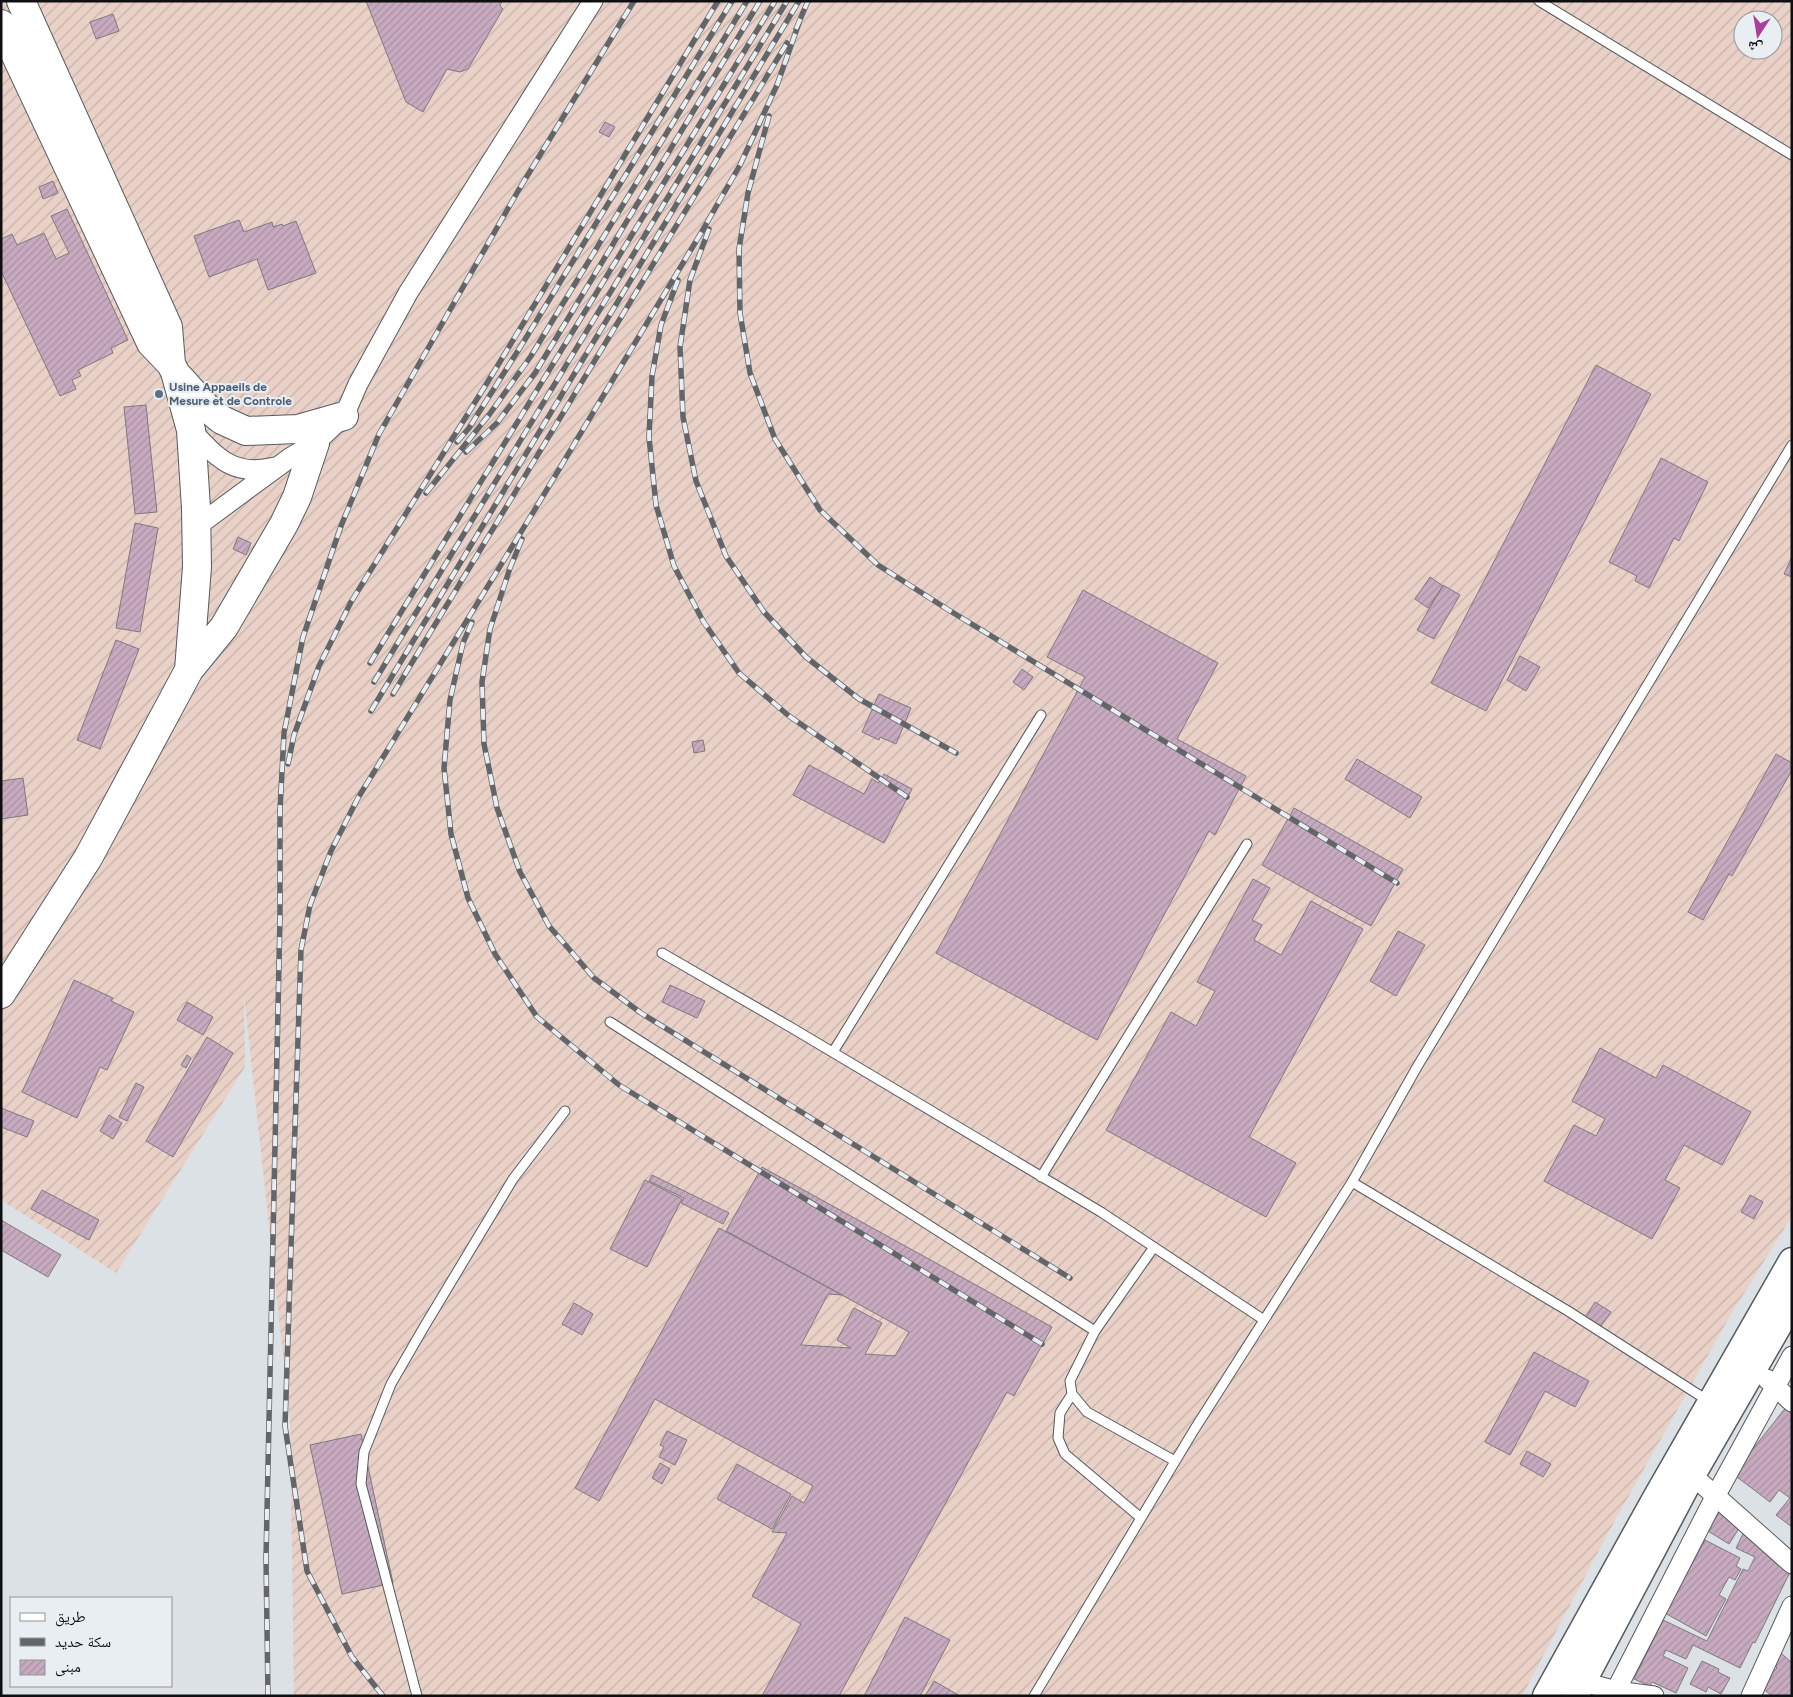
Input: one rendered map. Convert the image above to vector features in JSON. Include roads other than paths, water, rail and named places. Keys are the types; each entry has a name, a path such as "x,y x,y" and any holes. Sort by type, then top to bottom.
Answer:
{"main road":[{"path":"21,1 168,327 173,368 191,430 196,527 196,585 190,670"},
{"path":"1,24 151,343 207,408 222,420 246,431 298,429 344,416"},
{"path":"22,69 47,59"},
{"path":"1,994 88,858 190,670 224,627 284,524 297,497 315,443"},
{"path":"1546,1696 1710,1402 1792,1261"},
{"path":"1579,1689 1692,1476 1792,1302"}],"street":[{"path":"196,527 276,467 315,443 344,416 358,384 408,293 593,1"},
{"path":"191,430 214,454 227,463 240,468 259,471 276,467"},
{"path":"1614,1693 1716,1495 1792,1356"},
{"path":"1754,1368 1792,1402"},
{"path":"1692,1476 1716,1495 1792,1564"},
{"path":"1751,1696 1792,1606"},
{"path":"1579,1689 1654,1696"}],"lane":[{"path":"1539,1 1792,155"},
{"path":"1034,1696 1175,1461 1352,1182 1422,1059 1792,445"},
{"path":"833,1052 1041,715"},
{"path":"1041,1177 1247,844"},
{"path":"662,953 833,1052 1100,1212 1264,1320"},
{"path":"610,1022 1095,1331"},
{"path":"417,1696 361,1484 364,1452 391,1384 424,1327 513,1179 565,1111"},
{"path":"1352,1182 1568,1311 1710,1402"},
{"path":"1154,1247 1095,1331 1070,1382 1072,1394 1087,1412 1175,1461"},
{"path":"1072,1394 1060,1413 1058,1438 1065,1454 1140,1518"}],"railway":[{"path":"268,1696 266,1558 280,918 280,810 284,733 303,637 341,526 379,434 518,191 634,1"},
{"path":"288,764 294,735 319,666 351,602 495,370 718,1"},
{"path":"457,442 469,428 521,346 732,1"},
{"path":"426,493 489,415 531,356 747,1"},
{"path":"466,452 497,423 535,373 760,1"},
{"path":"370,663 775,1"},
{"path":"374,682 787,1"},
{"path":"371,711 799,1"},
{"path":"796,29 808,1"},
{"path":"383,1696 352,1657 307,1571 285,1426 301,950 310,905 331,851 358,798 540,501 740,165 777,85 799,23"},
{"path":"393,694 787,43"},
{"path":"769,116 748,193 739,249 740,313 750,373 775,439 820,510 878,565 1397,883"},
{"path":"709,229 690,280 680,347 683,417 696,481 726,556 764,612 806,657 859,699 956,753"},
{"path":"678,280 661,325 652,376 649,437 656,505 674,566 703,621 739,673 789,716 907,797"},
{"path":"522,539 510,568 490,629 482,682 484,744 497,808 520,872 549,926 594,978 641,1013 1070,1278"},
{"path":"472,622 463,643 450,700 444,768 451,834 468,898 495,954 537,1017 619,1085 1042,1344"}],"place":[{"name":"Usine Appaeils de Mesure et de Controle","path":"159,394"}]}
